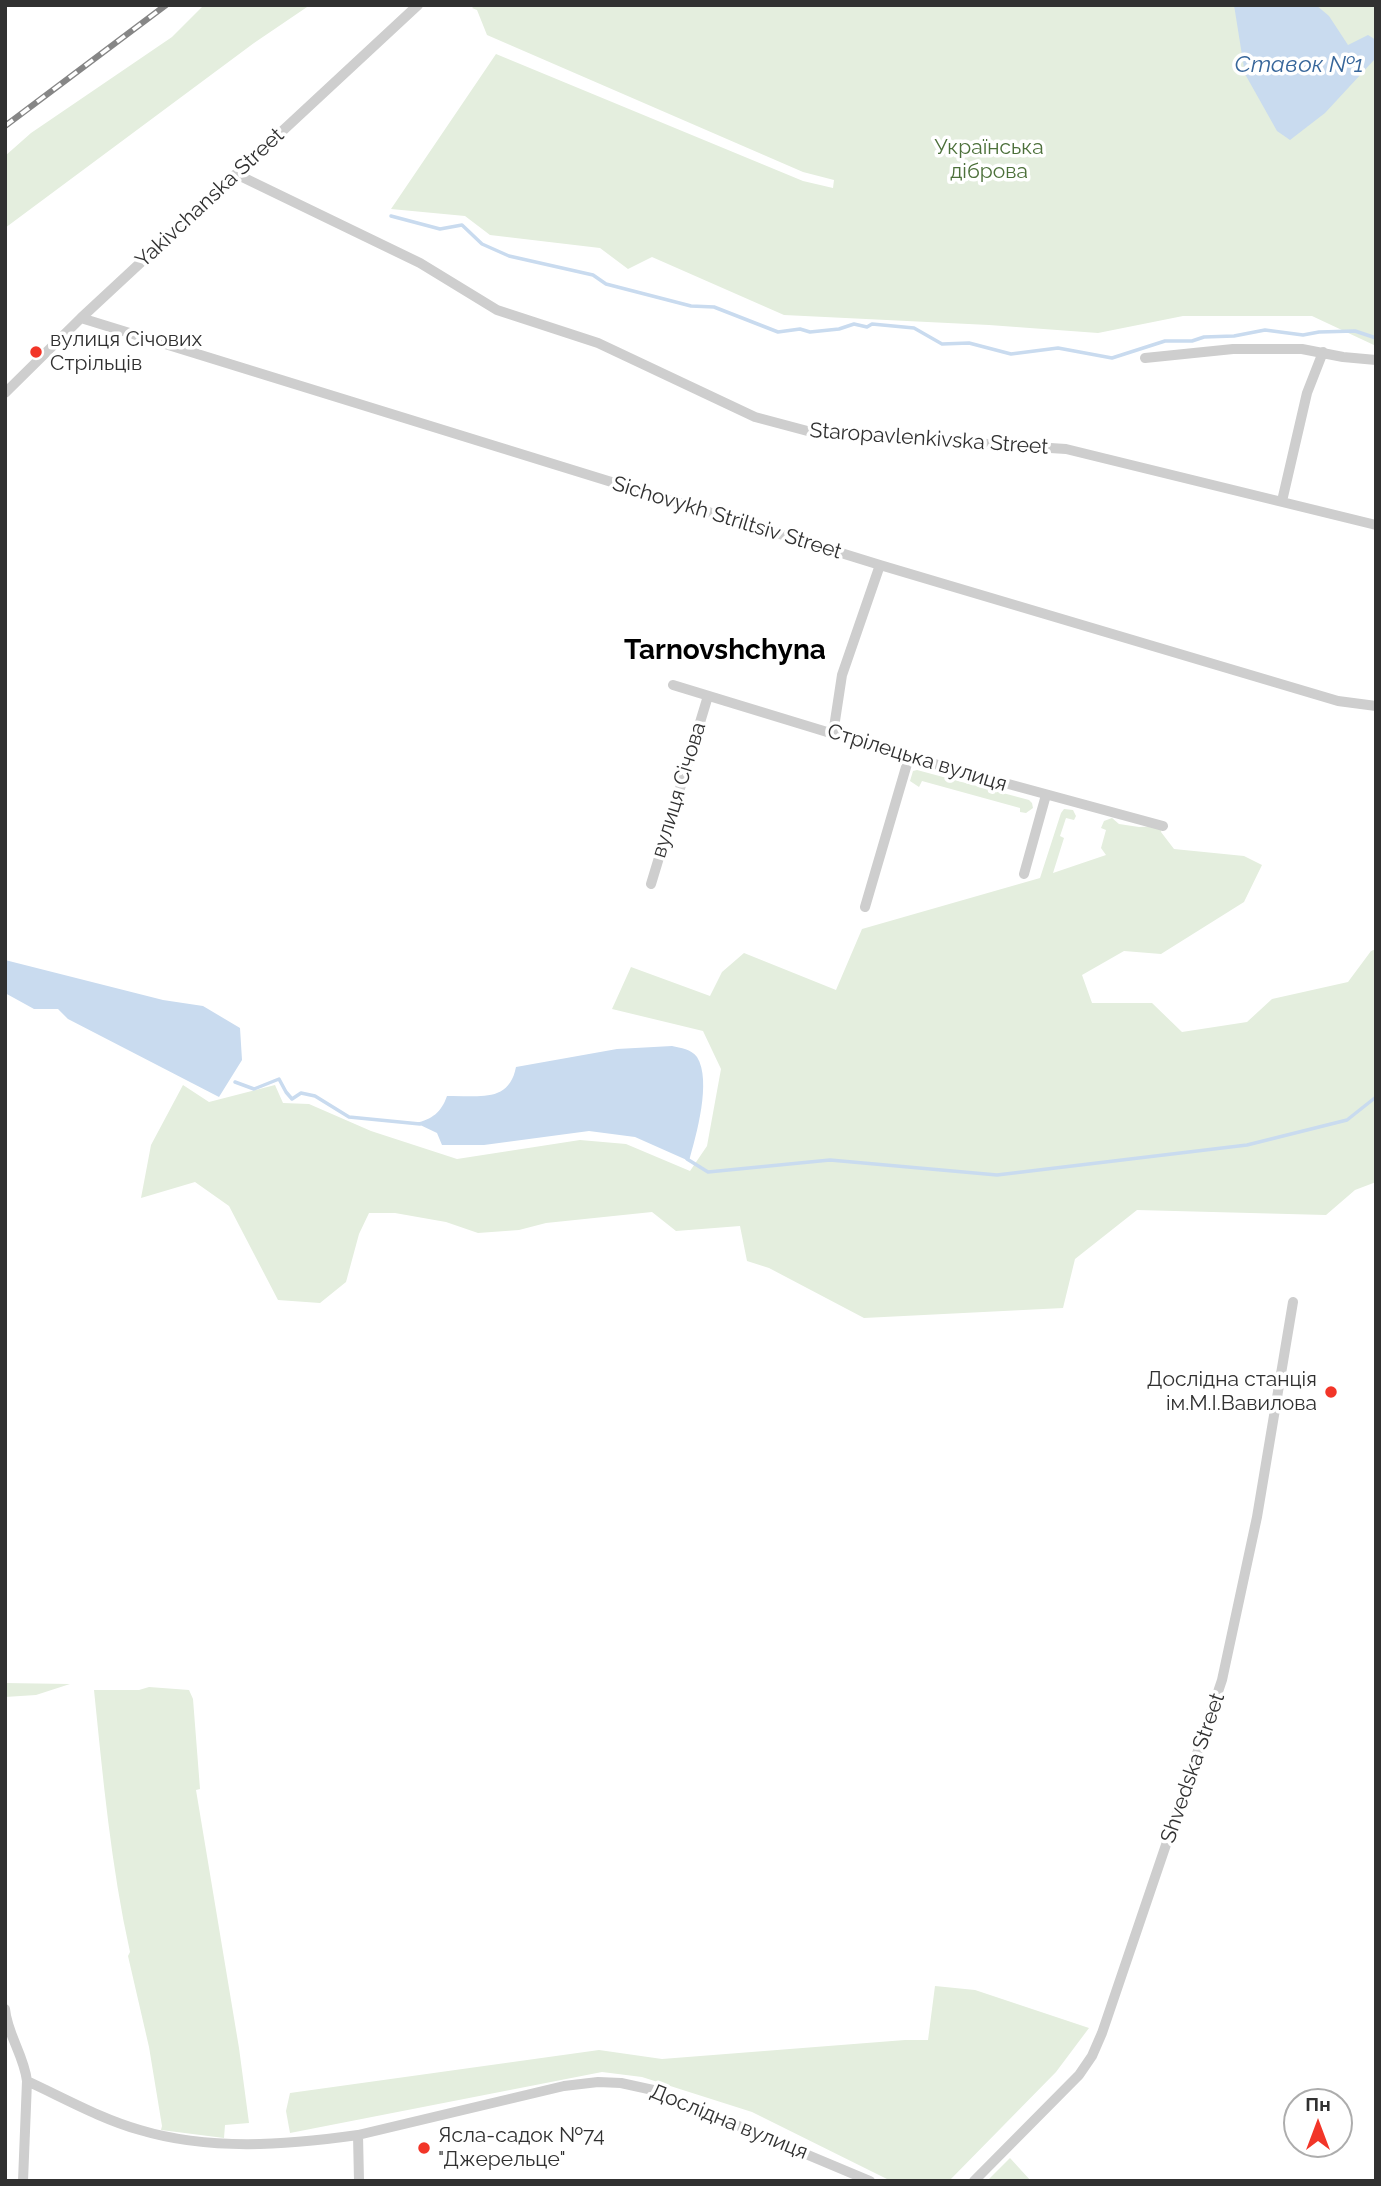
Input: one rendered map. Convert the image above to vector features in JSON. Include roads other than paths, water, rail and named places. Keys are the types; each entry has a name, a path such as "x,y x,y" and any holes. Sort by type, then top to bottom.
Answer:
{"street":[{"name":"Yakivchanska Street","path":"5,393 81,318 418,5"},
{"name":"Staropavlenkivska Street","path":"236,174 420,263 497,310 597,343 755,417 815,433 1066,449 1376,525"},
{"name":"Sichovykh Striltsiv Street","path":"81,318 880,565 1338,701 1376,706"},
{"path":"1144,358 1233,349 1302,349 1376,360"},
{"path":"1282,501 1307,393 1323,352"},
{"path":"834,734 842,675 880,565"},
{"name":"Стрілецька вулиця","path":"673,685 909,757 1163,825"},
{"name":"вулиця Січова","path":"651,884 708,696"},
{"path":"865,907 909,757"},
{"path":"1024,874 1046,795"},
{"name":"Shvedska Street","path":"974,2181 1079,2075 1092,2056 1102,2033 1222,1680 1257,1517 1293,1302"},
{"path":"5,2009 9,2034 24,2063 27,2081 23,2181"},
{"name":"Дослідна вулиця","path":"27,2081 124,2125 179,2140 249,2144 358,2135 564,2086 598,2082 621,2083 653,2090 870,2181"},
{"path":"358,2135 359,2181"}],"water":[{"name":"Ставок №1","path":"1234,5 1316,5 1329,16 1348,45 1368,35 1376,40 1374,60 1325,113 1290,140 1277,131 1245,74"},
{"path":"5,960 163,1000 203,1006 240,1028 242,1060 219,1097 68,1019 58,1009 34,1009 5,993"},
{"path":"672,1046 686,1049 697,1057 703,1080 701,1109 689,1161 635,1137 589,1131 484,1145 442,1145 437,1133 416,1123 435,1114 447,1096 480,1096 499,1092 512,1079 516,1067 617,1049"}],"waterway":[{"path":"391,216 440,229 462,225 482,244 509,256 593,275 606,284 691,306 714,307 778,332 800,329 810,332 839,329 854,324 867,327 872,324 914,328 942,344 969,343 1011,354 1058,348 1112,358 1165,341 1192,341 1204,337 1234,336 1265,330 1303,335 1355,331 1376,338"},
{"path":"235,1082 254,1089 279,1079 292,1099 301,1093 315,1096 349,1117 420,1124"},
{"path":"687,1159 708,1172 830,1160 997,1175 1247,1145 1347,1120 1376,1097"}],"railway":[{"path":"5,126 166,5"}],"place":[{"name":"вулиця Січових Стрільців","path":"36,352"},
{"name":"Дослідна станція ім.М.І.Вавилова","path":"1331,1392"},
{"name":"Ясла-садок №74 \"Джерельце\"","path":"424,2148"}],"district":[{"name":"Tarnovshchyna","path":"725,651"}],"park label":[{"name":"Українська діброва","path":"989,160"}]}
